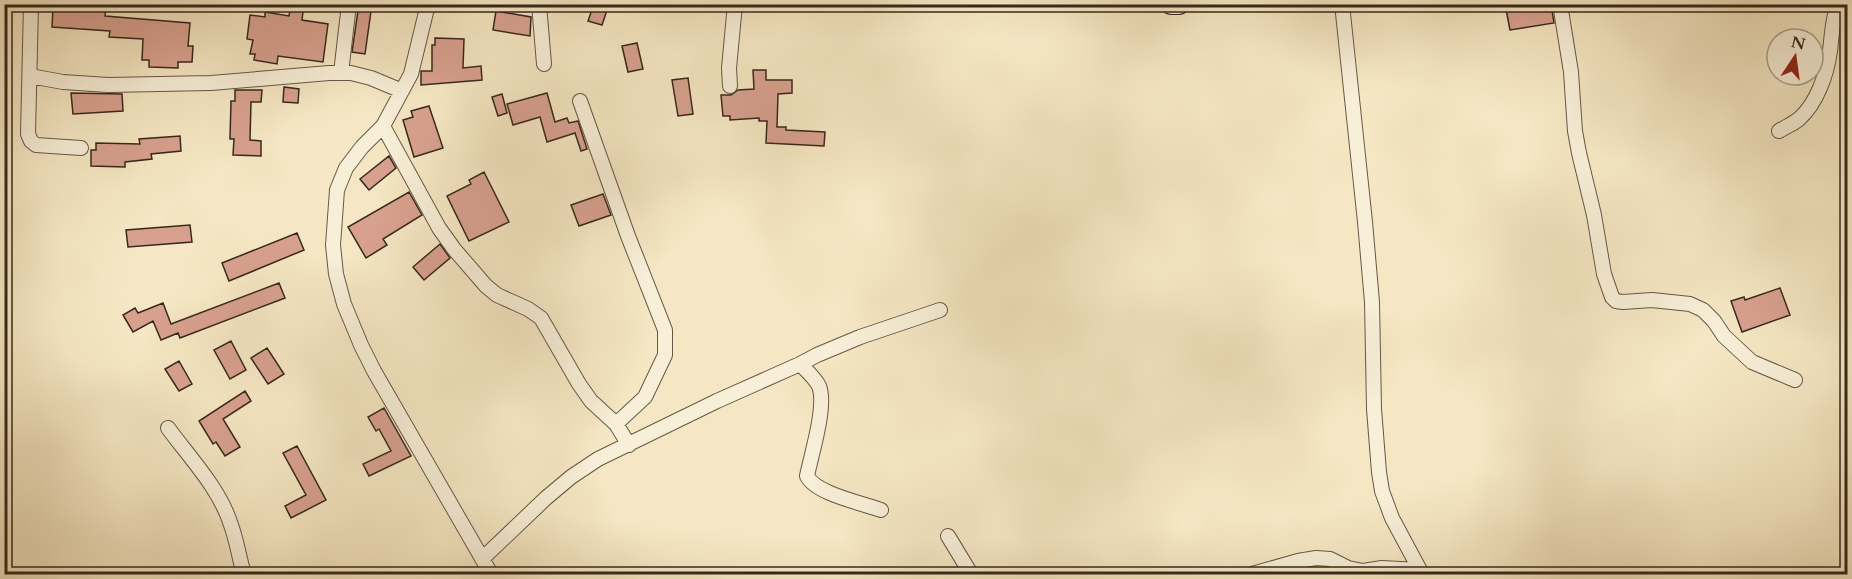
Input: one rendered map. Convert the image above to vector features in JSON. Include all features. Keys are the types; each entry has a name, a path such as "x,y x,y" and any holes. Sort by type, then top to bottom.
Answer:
{"main road":[{"path":"1171,4 1179,4"}],"street":[{"path":"31,4 28,134 36,145 81,148"},
{"path":"341,73 350,4"},
{"path":"429,4 411,74 383,126 362,147 346,168 337,190 333,245 336,274 344,304 374,371 491,574"},
{"path":"538,4 544,64"},
{"path":"730,86 729,68 735,4"},
{"path":"1342,4 1371,291 1374,409 1379,472 1382,491 1392,518 1420,572"},
{"path":"1560,4 1571,72 1575,131 1594,215 1604,274 1612,297 1616,301 1623,302 1670,300 1697,307 1703,310 1724,336 1752,362 1795,380"},
{"path":"1779,131 1799,119 1809,108 1819,89 1826,73 1831,29 1838,4"},
{"path":"30,76 63,82 108,85 211,84 351,73 371,78 402,91"},
{"path":"580,101 664,330 665,355 645,397 616,424"},
{"path":"383,126 439,228 454,249 497,296 528,309 541,318 579,384 591,401 616,424 628,445"},
{"path":"482,560 546,498 571,477 598,459 817,355 860,337 940,310"},
{"path":"800,364 819,387 821,401 818,430 807,477 810,483 832,494 881,510"},
{"path":"168,429 213,490 225,511 232,526 244,574"},
{"path":"948,536 971,574"},
{"path":"1252,574 1316,558 1362,570 1382,568 1420,572"}],"building":[{"path":"89,4 106,4 105,16 190,23 188,46 193,46 192,62 178,62 178,68 149,67 149,60 142,60 143,39 109,37 110,31 52,27 53,7 89,10"},
{"path":"291,4 304,4 302,20 328,24 323,62 278,56 277,64 254,60 255,54 250,54 253,40 247,39 250,15 265,17 265,12 289,16"},
{"path":"359,4 372,4 365,54 352,52"},
{"path":"594,4 609,4 602,25 588,21"},
{"path":"1505,4 1551,4 1554,23 1510,30"},
{"path":"496,11 531,17 530,36 493,30"},
{"path":"435,38 464,39 463,68 481,66 482,80 421,85 421,71 432,71 432,45 435,45"},
{"path":"637,43 643,69 628,72 622,46"},
{"path":"753,70 766,70 766,80 792,80 792,93 778,94 777,127 786,127 786,130 825,132 824,146 766,143 767,121 759,121 759,118 730,120 730,116 723,116 721,95 731,95 738,90 754,89"},
{"path":"688,78 693,114 678,116 672,80"},
{"path":"284,87 299,89 298,103 283,102"},
{"path":"235,90 262,90 261,102 251,102 250,140 261,141 261,156 233,155 234,139 230,139 231,101 235,101"},
{"path":"71,93 122,94 123,111 73,114"},
{"path":"547,93 555,122 567,118 569,123 578,121 587,149 581,151 575,133 547,142 540,117 513,125 507,104"},
{"path":"502,94 507,113 498,116 492,97"},
{"path":"429,106 443,148 414,157 403,120 413,117 411,111"},
{"path":"180,136 181,151 151,154 152,159 125,162 125,167 91,166 91,150 96,150 96,143 140,144 139,139"},
{"path":"389,156 396,168 369,190 360,179"},
{"path":"484,172 509,222 469,241 447,196 471,184 469,180"},
{"path":"409,192 422,215 383,239 387,245 366,258 348,227"},
{"path":"603,194 611,215 579,226 571,205"},
{"path":"190,225 192,242 128,247 126,230"},
{"path":"297,233 304,250 229,281 222,263"},
{"path":"440,244 450,258 424,280 413,267"},
{"path":"279,283 285,298 180,338 178,333 161,340 153,321 133,332 123,315 135,308 138,313 163,303 171,324"},
{"path":"1780,288 1790,315 1742,332 1731,301 1744,297 1745,300"},
{"path":"231,341 246,370 230,379 214,350"},
{"path":"267,348 284,374 268,384 251,358"},
{"path":"179,361 192,384 179,391 165,369"},
{"path":"245,391 251,401 223,419 240,447 225,456 216,442 213,444 199,421"},
{"path":"384,408 411,456 369,476 363,464 391,451 379,429 376,431 368,417"},
{"path":"297,446 326,500 291,518 285,506 306,495 283,453"}]}
